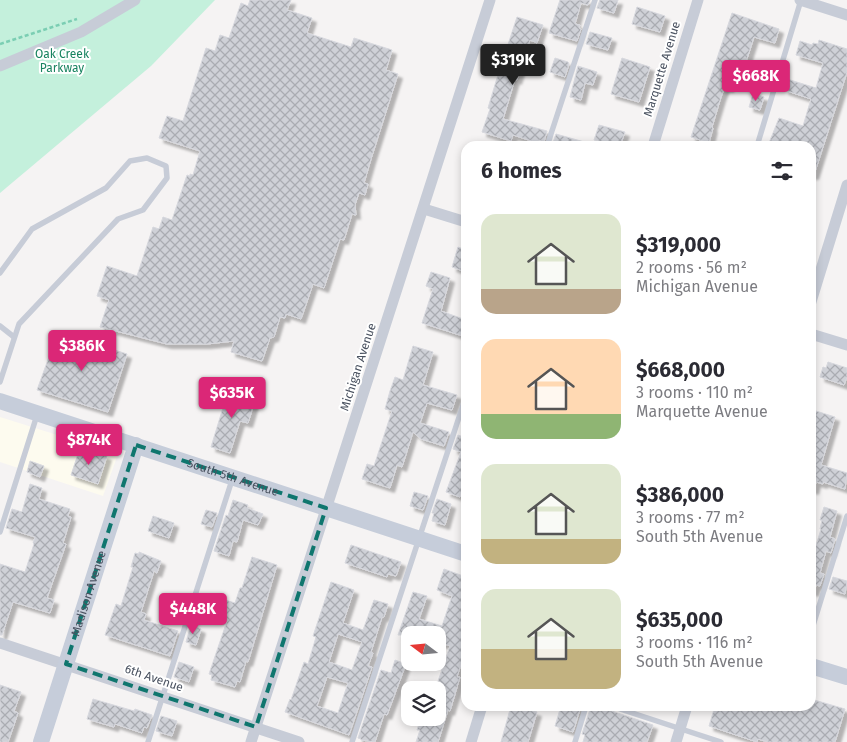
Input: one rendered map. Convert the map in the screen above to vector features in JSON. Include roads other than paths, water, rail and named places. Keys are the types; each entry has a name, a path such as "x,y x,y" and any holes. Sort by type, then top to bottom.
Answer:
{"street":[{"path":"0,66 81,32 134,0"},
{"name":"Michigan Avenue","path":"251,742 490,0"},
{"name":"Marquette Avenue","path":"655,141 698,0"},
{"path":"801,0 847,15"},
{"path":"816,286 847,185"},
{"path":"424,209 461,220"},
{"path":"816,336 847,345"},
{"name":"South 5th Avenue","path":"0,401 136,444 461,552"},
{"name":"Madison Avenue","path":"41,742 136,444"},
{"name":"6th Avenue","path":"0,643 162,695 299,742"},
{"path":"816,668 847,677"},
{"path":"471,742 480,711"},
{"path":"676,742 685,711"}],"lane":[{"path":"549,141 595,0"},
{"path":"759,141 801,0"},
{"path":"0,273 32,229 106,188 130,161 147,158 166,166 167,178 143,210 118,219 19,324 0,382"},
{"path":"0,326 14,337"},
{"path":"352,742 461,411"},
{"path":"0,532 37,413"},
{"path":"148,742 233,477"},
{"path":"816,616 847,516"},
{"path":"575,742 584,711"},
{"path":"627,711 721,742"}],"park label":[{"name":"Oak Creek Parkway","path":"62,61"}]}
